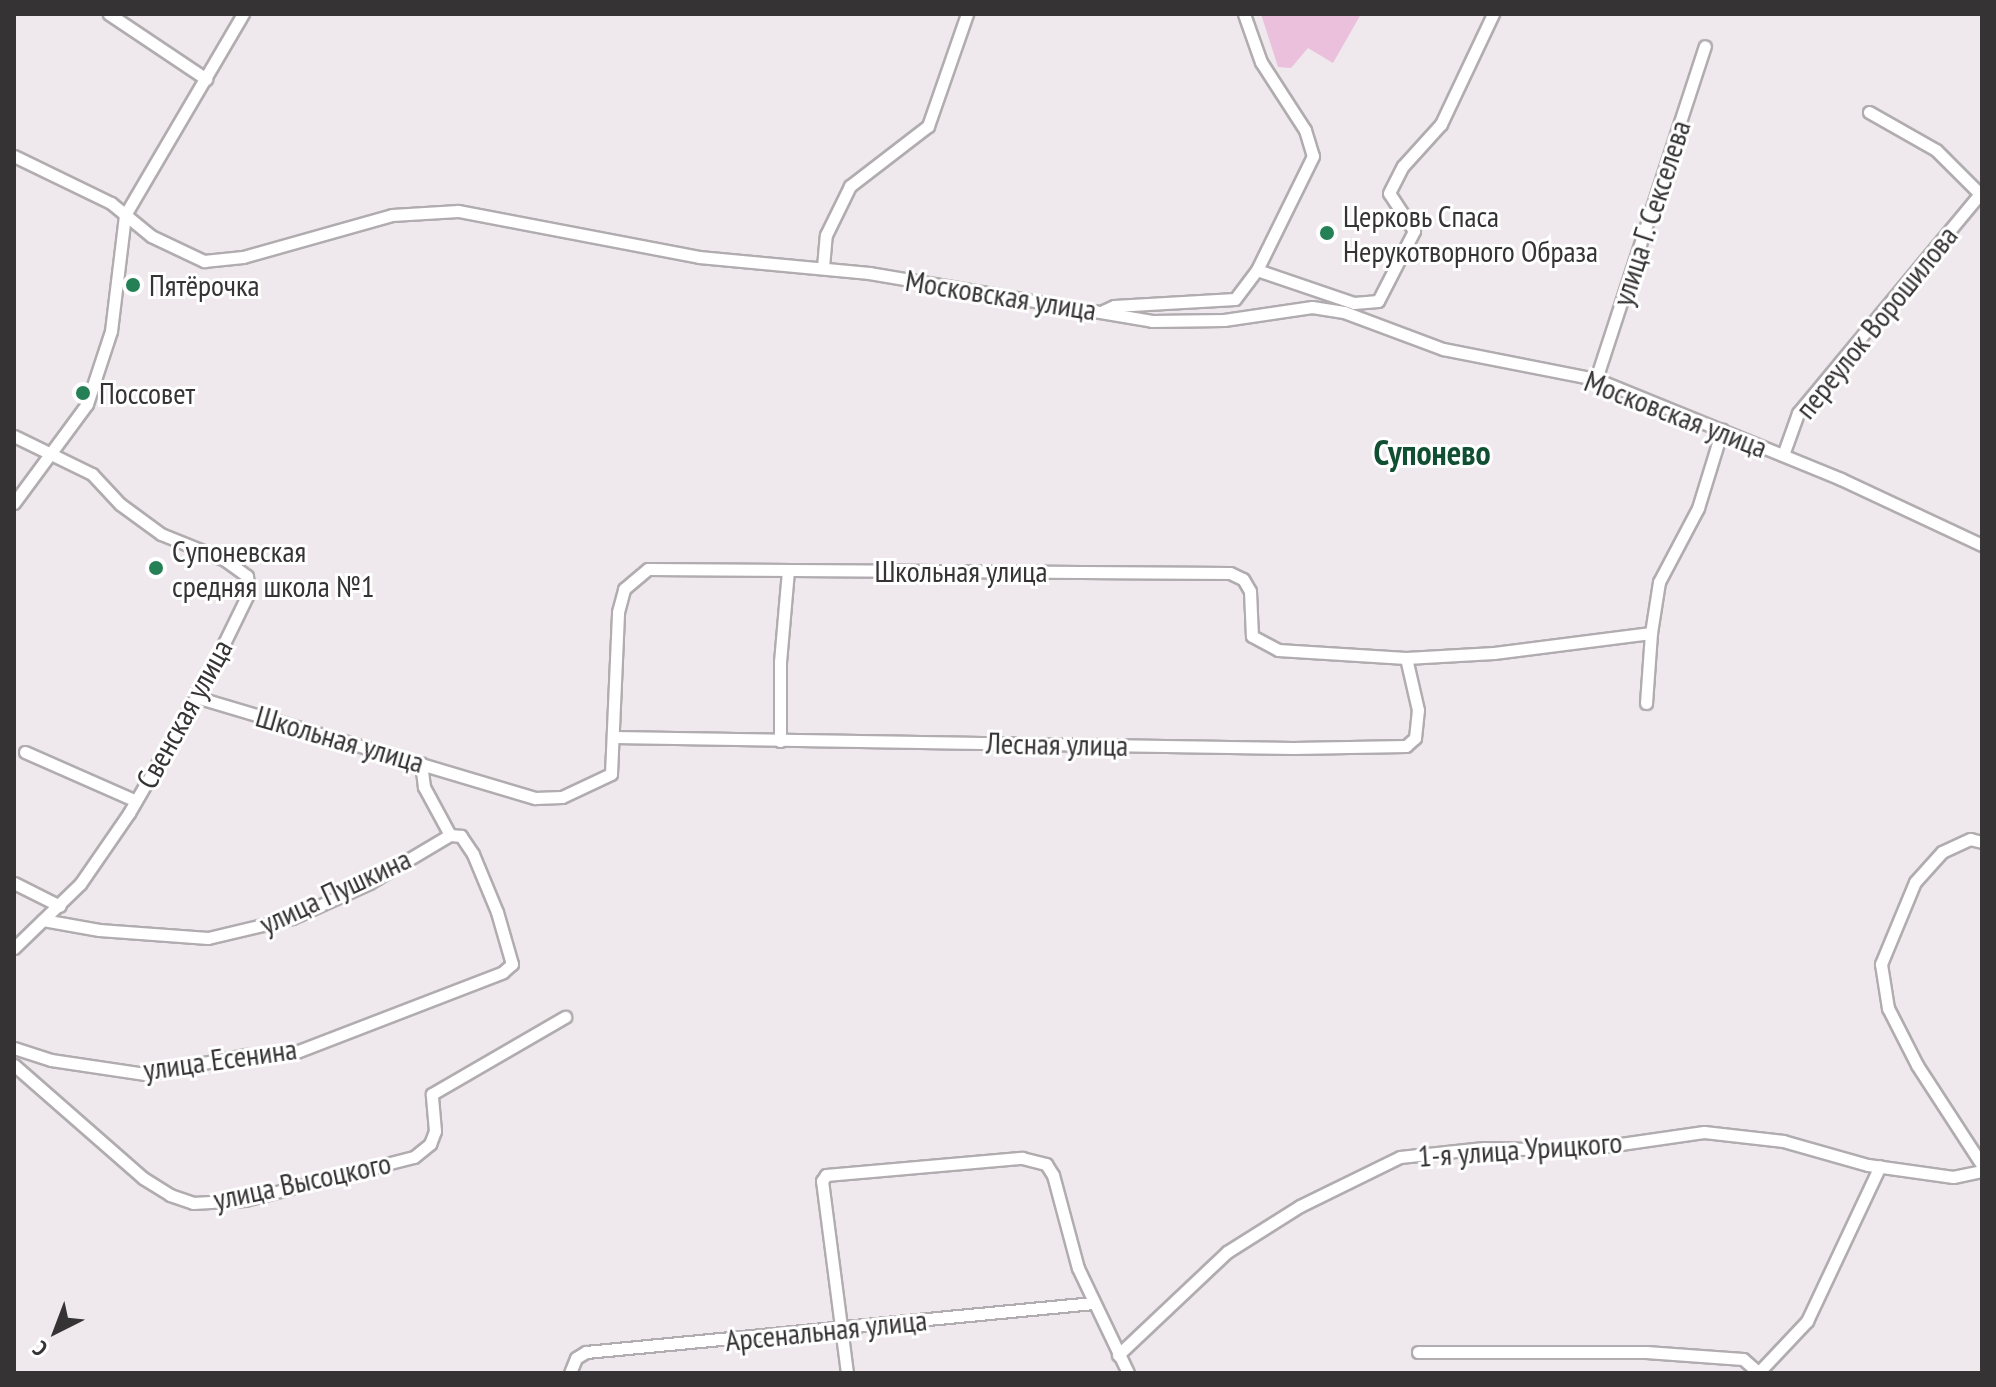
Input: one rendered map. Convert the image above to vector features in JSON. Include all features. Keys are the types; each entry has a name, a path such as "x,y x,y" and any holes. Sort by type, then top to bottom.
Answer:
{"street":[{"path":"109,14 206,79"},
{"path":"14,503 53,454 100,374 125,215 243,14"},
{"path":"823,267 826,235 850,186 928,126 967,14"},
{"path":"1103,311 1114,306 1235,299 1257,270 1313,156 1305,130 1261,62 1244,14"},
{"path":"1257,270 1370,303 1384,296 1414,231 1389,193 1403,166 1441,124 1493,14"},
{"name":"улица Г. Секселева","path":"1596,379 1705,46"},
{"path":"1869,112 1936,150 1981,195"},
{"name":"Московская улица","path":"14,156 125,215 178,252 204,261 243,257 392,215 458,211 699,257 823,267 1152,321 1205,321 1312,307 1374,320 1443,349 1596,379 1783,455 1982,545"},
{"name":"переулок Ворошилова","path":"1783,455 1798,413 1981,195"},
{"path":"1646,703 1651,633 1659,582 1698,508 1722,430"},
{"path":"14,436 53,454"},
{"name":"Свенская улица","path":"14,948 60,906 136,801 196,697 249,592 247,576 225,560 139,521 92,474 53,454"},
{"name":"Школьная улица","path":"196,697 535,798 562,797 611,774 618,612 633,577 648,569 1230,573 1243,579 1250,591 1252,636 1268,649 1406,658 1494,653 1651,633"},
{"path":"780,741 780,662 788,571"},
{"name":"Лесная улица","path":"614,737 1406,746 1415,738 1418,710 1406,658"},
{"path":"25,752 136,801"},
{"path":"421,763 424,787 450,835"},
{"name":"улица Пушкина","path":"43,920 186,938 237,935 292,918 369,883 450,835"},
{"name":"улица Есенина","path":"14,1048 51,1060 145,1074 246,1055 291,1054 466,986 512,964 473,854 461,836 450,835"},
{"path":"1982,842 1970,839 1942,852 1915,882 1881,964 1888,1008 1917,1065 1982,1168"},
{"path":"14,883 60,906"},
{"name":"улица Высоцкого","path":"14,1065 143,1178 170,1195 193,1203 245,1200 414,1157 430,1144 435,1131 432,1094 565,1017"},
{"name":"1-я улица Урицкого","path":"1118,1355 1227,1252 1300,1206 1400,1157 1484,1148 1579,1150 1704,1132 1783,1141 1880,1166 1953,1177 1982,1168"},
{"path":"847,1373 822,1181 826,1175 1022,1158 1046,1164 1093,1303 1128,1373"},
{"path":"1418,1352 1646,1352 1743,1359 1759,1373 1812,1314 1880,1166"},
{"name":"Арсенальная улица","path":"570,1373 576,1358 586,1352 1093,1303"}],"shaded area":[{"path":"1261,14 1361,14 1333,63 1308,48 1291,68 1278,67"}],"place":[{"name":"Церковь Спаса Нерукотворного Образа","path":"1327,233"},
{"name":"Пятёрочка","path":"133,285"},
{"name":"Поссовет","path":"83,393"},
{"name":"Супоневская средняя школа №1","path":"156,568"}],"district":[{"name":"Супонево","path":"1432,453"}]}
